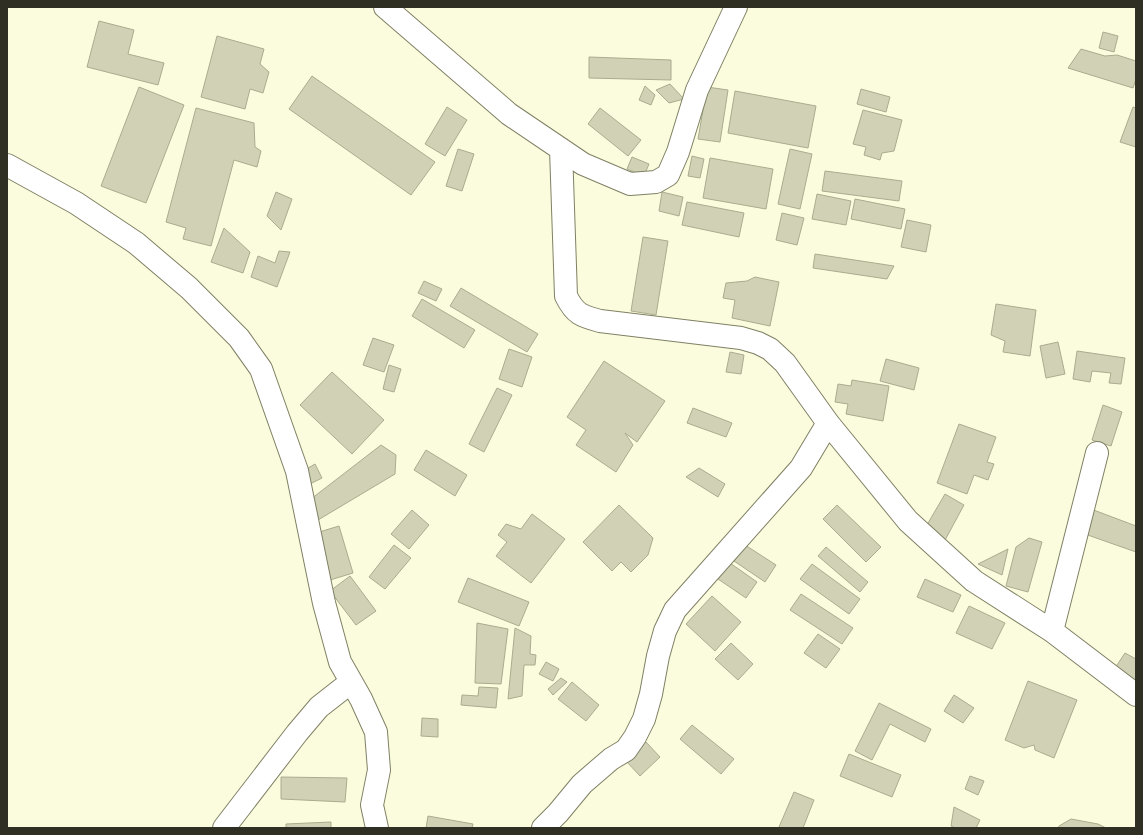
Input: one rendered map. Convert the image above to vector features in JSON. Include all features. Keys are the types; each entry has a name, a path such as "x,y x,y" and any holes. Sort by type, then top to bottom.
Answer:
{"street":[{"path":"385,7 509,114 583,164 630,184 656,182 668,175 678,152 697,90 736,7"},
{"path":"561,149 566,296 572,308 584,316 600,321 741,338 770,349 785,363 828,423 908,521 974,581 1052,631 1136,695"},
{"path":"7,165 76,204 136,243 189,288 239,338 261,369 297,471 308,531 326,610 340,662 361,698 376,732 379,770 372,805 377,828"},
{"path":"543,828 558,813 582,784 611,759 626,750 635,738 644,719 665,631 675,610 801,468 828,423"},
{"path":"1052,631 1097,453"},
{"path":"224,828 297,733 319,707 351,682"}],"building":[{"path":"99,21 134,30 128,54 164,63 158,85 87,67"},
{"path":"1103,32 1118,36 1114,52 1099,48"},
{"path":"217,36 264,49 260,64 269,72 263,93 250,89 245,109 201,97"},
{"path":"1081,49 1105,56 1117,55 1136,61 1136,79 1133,88 1068,68"},
{"path":"589,57 671,60 671,80 589,78"},
{"path":"312,76 435,162 411,195 289,109"},
{"path":"670,84 684,99 669,103 656,90"},
{"path":"645,86 655,95 651,105 639,100"},
{"path":"139,87 184,105 146,203 101,186"},
{"path":"707,87 728,90 720,142 698,139"},
{"path":"861,89 890,97 886,112 857,104"},
{"path":"735,91 816,106 808,148 728,133"},
{"path":"447,107 467,120 445,156 425,144"},
{"path":"1133,107 1136,108 1136,147 1120,142"},
{"path":"196,108 254,123 255,147 261,151 257,167 234,160 211,246 183,239 186,228 166,222"},
{"path":"600,108 641,140 628,156 588,124"},
{"path":"863,110 902,120 894,151 882,153 880,160 864,155 866,147 853,144"},
{"path":"458,149 474,154 462,191 446,186"},
{"path":"790,149 812,154 800,209 778,204"},
{"path":"692,156 704,159 700,178 688,176"},
{"path":"632,157 649,164 644,176 627,169"},
{"path":"710,158 773,169 766,209 703,198"},
{"path":"825,171 902,181 899,201 822,191"},
{"path":"276,192 292,199 281,230 267,216"},
{"path":"662,192 683,197 679,216 659,211"},
{"path":"817,194 851,201 846,225 812,219"},
{"path":"855,199 905,209 901,229 851,219"},
{"path":"687,202 744,213 739,237 682,225"},
{"path":"782,213 804,218 797,245 776,240"},
{"path":"907,220 931,225 926,252 901,247"},
{"path":"224,228 250,252 243,273 211,262"},
{"path":"643,237 668,241 656,315 631,311"},
{"path":"279,251 290,252 277,287 251,277 258,256 275,263"},
{"path":"815,254 894,266 887,279 813,268"},
{"path":"755,277 779,282 770,326 732,318 735,300 723,298 726,283 747,281"},
{"path":"424,281 442,289 436,301 418,293"},
{"path":"461,288 538,334 527,352 450,306"},
{"path":"422,299 475,330 464,348 412,316"},
{"path":"996,304 1036,310 1030,356 1003,352 1005,341 991,335"},
{"path":"373,338 394,345 384,372 363,365"},
{"path":"1058,342 1065,374 1046,378 1040,346"},
{"path":"509,349 532,357 522,387 499,379"},
{"path":"1077,351 1125,358 1121,384 1109,383 1111,373 1092,371 1090,382 1073,379"},
{"path":"730,352 744,355 741,374 726,372"},
{"path":"886,359 919,368 914,390 880,381"},
{"path":"604,361 665,401 637,442 625,433 633,445 616,472 576,445 586,430 567,417"},
{"path":"389,365 401,369 394,392 383,389"},
{"path":"332,372 384,420 352,454 300,405"},
{"path":"852,380 889,386 883,421 846,414 848,404 835,402 838,384 851,386"},
{"path":"497,388 512,395 484,452 469,444"},
{"path":"1103,405 1122,412 1111,446 1092,440"},
{"path":"693,408 732,423 726,437 687,423"},
{"path":"959,424 996,437 987,462 994,464 988,480 974,475 967,494 937,483"},
{"path":"381,445 396,455 395,474 318,520 311,499"},
{"path":"426,450 467,475 455,496 414,470"},
{"path":"315,464 322,478 310,484 303,471"},
{"path":"699,468 725,484 718,497 686,477"},
{"path":"945,494 964,505 944,542 924,530"},
{"path":"619,505 653,538 648,555 631,572 621,562 612,571 583,542"},
{"path":"837,505 881,547 866,562 823,519"},
{"path":"1091,509 1136,526 1136,552 1082,533"},
{"path":"412,510 429,525 409,549 391,534"},
{"path":"532,514 565,539 531,583 496,556 507,542 498,535 506,524 521,529"},
{"path":"339,526 353,573 330,580 316,533"},
{"path":"1029,538 1042,542 1028,592 1006,586 1016,547"},
{"path":"394,545 411,558 385,589 369,577"},
{"path":"745,545 776,565 765,582 734,561"},
{"path":"826,547 868,582 860,592 818,556"},
{"path":"1008,549 1002,575 978,564"},
{"path":"730,563 757,582 746,598 718,579"},
{"path":"812,564 860,599 849,614 800,579"},
{"path":"350,576 376,611 356,625 330,591"},
{"path":"468,578 529,602 519,626 458,602"},
{"path":"925,579 961,595 953,612 917,597"},
{"path":"801,594 853,628 842,644 790,610"},
{"path":"712,596 741,622 715,651 686,624"},
{"path":"969,606 1005,623 992,649 956,633"},
{"path":"477,623 508,629 501,684 475,683"},
{"path":"515,628 531,636 530,654 536,655 535,665 524,665 522,696 508,699"},
{"path":"818,634 840,649 826,668 804,653"},
{"path":"731,643 753,664 738,680 715,659"},
{"path":"1125,653 1136,659 1136,685 1113,671"},
{"path":"546,662 559,669 553,681 539,674"},
{"path":"561,678 567,682 553,695 548,689"},
{"path":"1028,681 1077,700 1054,758 1035,750 1034,745 1024,748 1005,740"},
{"path":"572,682 599,705 586,721 558,699"},
{"path":"479,687 498,688 496,708 461,705 462,695 478,696"},
{"path":"954,695 974,708 963,723 944,711"},
{"path":"879,703 931,729 925,742 890,724 872,760 855,751"},
{"path":"422,718 438,719 438,737 421,736"},
{"path":"692,725 734,759 721,774 680,739"},
{"path":"646,742 660,757 640,776 626,761"},
{"path":"849,754 901,775 892,797 840,776"},
{"path":"970,776 984,781 978,795 965,789"},
{"path":"281,777 347,778 345,802 281,799"},
{"path":"794,792 814,800 803,828 781,828 779,827"},
{"path":"954,807 980,820 976,828 955,828 951,826"},
{"path":"428,816 473,824 472,828 426,828"},
{"path":"1071,819 1098,824 1106,828 1058,828"},
{"path":"331,822 331,828 286,828 286,824"}]}
